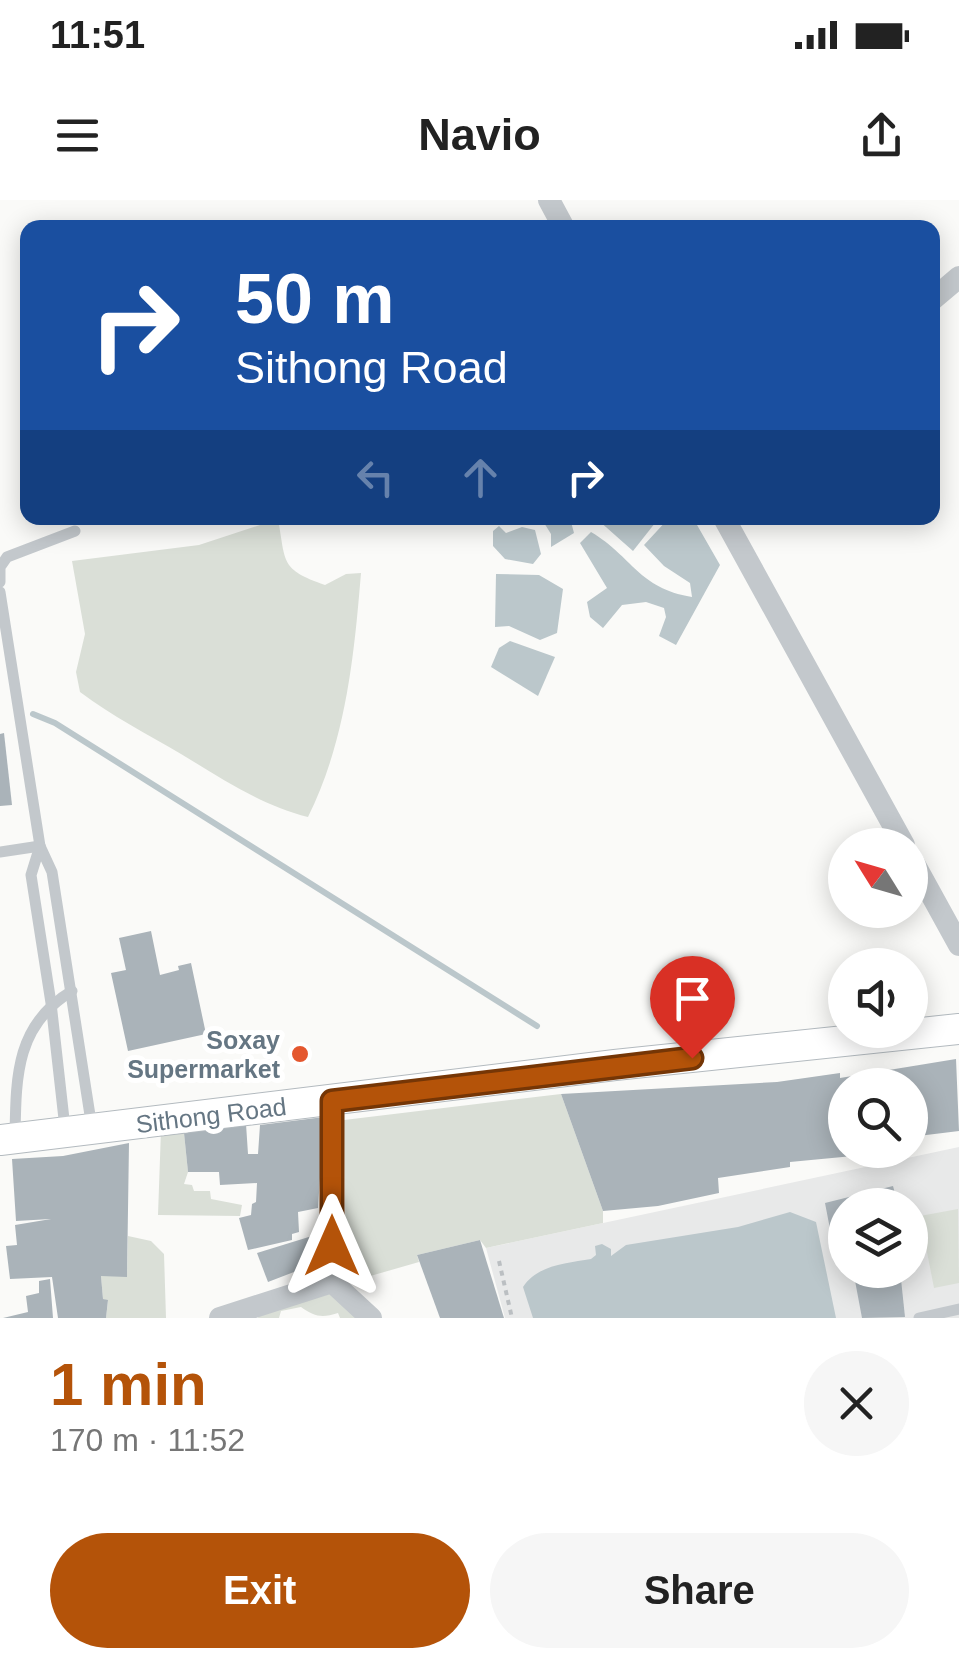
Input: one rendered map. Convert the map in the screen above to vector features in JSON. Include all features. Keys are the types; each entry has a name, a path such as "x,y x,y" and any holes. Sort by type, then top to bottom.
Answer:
{"main road":[{"name":"Sithong Road","path":"8,1139 959,1029"}],"street":[{"path":"728,525 895,828"},
{"path":"928,889 959,945"},
{"path":"332,1101 332,1282 370,1318"},
{"path":"220,1318 332,1282"}],"lane":[{"path":"0,582 0,567 8,557 75,532"},
{"path":"0,592 40,846 52,872 72,991 79,1131"},
{"path":"0,720 18,717"},
{"path":"0,852 40,846"},
{"path":"40,846 31,875 51,1003 79,1131"},
{"path":"8,1139 21,1053 51,1003 72,991"},
{"path":"919,1318 959,1309"}],"path":[{"path":"499,1261 512,1318"}],"shaded area":[{"path":"260,525 279,525 285,555 292,569 300,574 325,585 346,574 361,573 340,728 308,817 242,790 80,692 76,672 85,634 72,561 199,545"},
{"path":"545,525 572,525 574,533 551,547 551,534"},
{"path":"604,525 653,525 633,551"},
{"path":"663,525 697,525 720,565 676,645 659,636 666,617 664,608 646,602 622,605 603,628 590,617 587,602 607,588 580,543 591,532 659,587 692,597 690,583 664,566 644,545"},
{"path":"499,526 506,533 522,527 535,530 541,554 533,564 505,559 493,546 493,531"},
{"path":"496,574 539,575 563,589 557,633 540,640 509,626 495,627"},
{"path":"510,641 555,657 538,696 491,667 499,648"},
{"path":"561,1094 603,1211 603,1223 486,1248 480,1240 417,1255 419,1262 346,1283 344,1120"},
{"path":"161,1130 184,1133 188,1172 184,1184 192,1185 194,1191 210,1191 211,1199 242,1205 240,1216 158,1215"},
{"path":"959,1147 959,1318 505,1318 486,1248 861,1168 928,1168 928,1154"},
{"path":"958,1209 959,1283 934,1288 928,1257 928,1215"},
{"path":"790,1212 816,1222 836,1318 533,1318 523,1287 529,1280 553,1266 591,1259 596,1255 595,1246 602,1244 611,1249 611,1256 626,1245 738,1227"},
{"path":"128,1236 151,1241 164,1254 166,1318 106,1318 108,1301 103,1299 101,1276 127,1276"},
{"path":"329,1291 358,1318 340,1318 338,1313 319,1316 301,1307 281,1311 279,1318 258,1318 261,1311"}],"building":[{"path":"4,733 12,805 0,806 0,734"},
{"path":"151,931 160,975 191,963 206,1034 128,1051 111,973 126,970 119,938"},
{"path":"956,1059 959,1131 928,1135 928,1068 901,1068"},
{"path":"828,1075 828,1158 790,1162 790,1167 718,1178 719,1193 658,1206 603,1211 561,1094 777,1082"},
{"path":"324,1117 318,1208 298,1212 299,1232 292,1234 292,1240 248,1250 239,1218 251,1215 257,1183 220,1185 219,1172 188,1172 184,1133 246,1124 248,1154 258,1154 260,1125"},
{"path":"129,1143 127,1277 101,1276 103,1299 108,1300 106,1318 58,1318 52,1277 10,1279 6,1246 17,1245 15,1225 51,1219 16,1221 12,1159 63,1156"},
{"path":"325,1232 325,1260 268,1282 257,1253"},
{"path":"480,1240 504,1318 440,1318 417,1255"},
{"path":"50,1279 53,1318 3,1318 28,1312 26,1296 39,1293 39,1281"},
{"path":"856,1288 902,1288 905,1317 862,1318"}],"waterway":[{"path":"33,714 55,723 537,1026"}],"place":[{"name":"Soxay Supermarket","path":"300,1054"}],"route":[{"path":"332,1246 332,1101 692,1058"}]}
